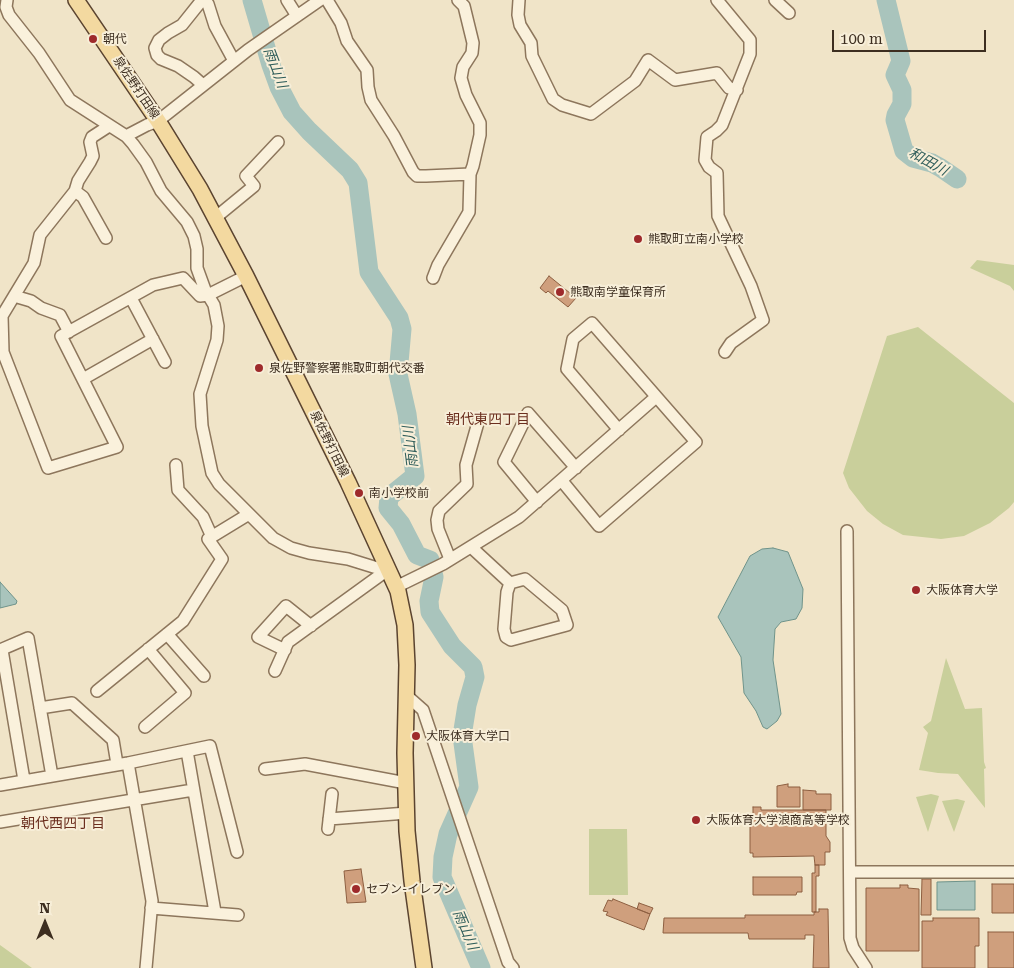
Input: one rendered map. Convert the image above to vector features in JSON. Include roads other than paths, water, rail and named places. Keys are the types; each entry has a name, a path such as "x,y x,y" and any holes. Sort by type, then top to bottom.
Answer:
{"main road":[{"name":"泉佐野打田線","path":"76,0 180,155 215,218 246,276 348,482 396,587 405,625 407,665 404,753 407,813 412,881 424,968"}],"street":[{"path":"7,0 6,7 9,15 39,52 70,100 126,136 146,162 161,191 187,222 194,236 197,249 197,268 200,279 214,305 218,326 217,340 200,394 202,426 212,473 219,484 273,538 291,548 348,559 388,571"},
{"path":"203,85 178,66 161,59 157,55 155,48 159,40 182,26 204,0 208,4 215,26 234,61"},
{"path":"288,0 297,16"},
{"path":"126,136 147,124 158,121 248,50 320,0"},
{"path":"327,0 341,23 347,42 366,70 371,100 394,136 413,172 417,176 470,174"},
{"path":"434,278 438,265 469,212 470,174 480,135 480,122 466,95 461,78 462,67 472,53 473,43 464,6 458,0"},
{"path":"519,0 518,15 520,25 531,43 532,56 553,99 562,105 591,114 635,81 648,60 675,80 717,74 729,88 737,90"},
{"path":"717,0 750,40 750,54 722,125 707,137 704,160 717,173 718,216 750,286 763,320 731,343 725,352"},
{"path":"776,0 789,13"},
{"path":"110,126 92,137 90,142 93,156 78,181 75,191 40,235 34,263 1,316 3,352 48,468 117,447 62,336 153,286 183,278 200,296 208,295 246,276"},
{"path":"215,218 254,186 246,176 278,142"},
{"path":"75,191 83,198 106,238"},
{"path":"14,296 31,301 41,308 60,315 69,332"},
{"path":"131,298 165,362"},
{"path":"562,481 599,526 696,442 592,324 573,339 567,369 619,430"},
{"path":"83,379 153,339"},
{"path":"396,587 421,576 519,517 656,397"},
{"path":"537,502 504,462 528,413 576,468"},
{"path":"446,561 438,529 439,511 467,484 466,466 479,419"},
{"path":"176,465 178,490 203,517 212,537"},
{"path":"97,691 183,621 222,559 208,539 249,514"},
{"path":"846,531 850,938 853,948 866,968"},
{"path":"471,547 510,583"},
{"path":"276,671 288,642 388,571"},
{"path":"525,579 562,610 567,625 510,640 506,637 504,629 507,592 510,583 525,579"},
{"path":"285,650 258,637 286,606 311,626"},
{"path":"167,634 204,676"},
{"path":"24,780 1,650 28,638 52,776"},
{"path":"145,726 185,693 148,649"},
{"path":"406,694 423,710 508,962 513,968"},
{"path":"40,708 72,703 83,707 113,740 123,764 134,799 152,901 146,968"},
{"path":"0,785 123,764 210,746 237,852"},
{"path":"187,751 215,912"},
{"path":"265,769 305,764 406,782"},
{"path":"0,822 193,790"},
{"path":"332,794 329,824 407,813"},
{"path":"850,872 1014,872"},
{"path":"151,908 238,915"}],"water":[{"path":"773,548 788,552 803,589 802,608 796,619 781,622 775,629 773,660 781,714 777,721 767,729 763,727 756,711 744,693 741,657 718,617 750,556 762,549"},
{"path":"0,582 17,601 16,604 0,608"},
{"path":"975,881 975,910 937,910 937,882"}],"waterway":[{"name":"雨山川","path":"252,0 271,65 279,87 292,112 350,170 358,183 369,272 399,318 402,329 398,374 407,414 415,476 389,497 388,508 401,524 417,555 430,560 434,577 429,601 430,612 452,646 473,667 475,677 467,705 462,736 469,787 448,834 443,857 442,877 481,968"},
{"name":"和田川","path":"886,0 901,61 895,75 902,90 902,104 895,120 904,151 913,158 932,163 957,179"}],"place":[{"name":"朝代","path":"93,39"},
{"name":"熊取町立南小学校","path":"638,239"},
{"name":"熊取南学童保育所","path":"560,292"},
{"name":"泉佐野警察署熊取町朝代交番","path":"259,368"},
{"name":"南小学校前","path":"359,493"},
{"name":"大阪体育大学","path":"916,590"},
{"name":"大阪体育大学口","path":"416,736"},
{"name":"大阪体育大学浪商高等学校","path":"696,820"},
{"name":"セブン-イレブン","path":"356,889"}],"district":[{"name":"朝代東四丁目","path":"488,420"},
{"name":"朝代西四丁目","path":"63,824"}]}
